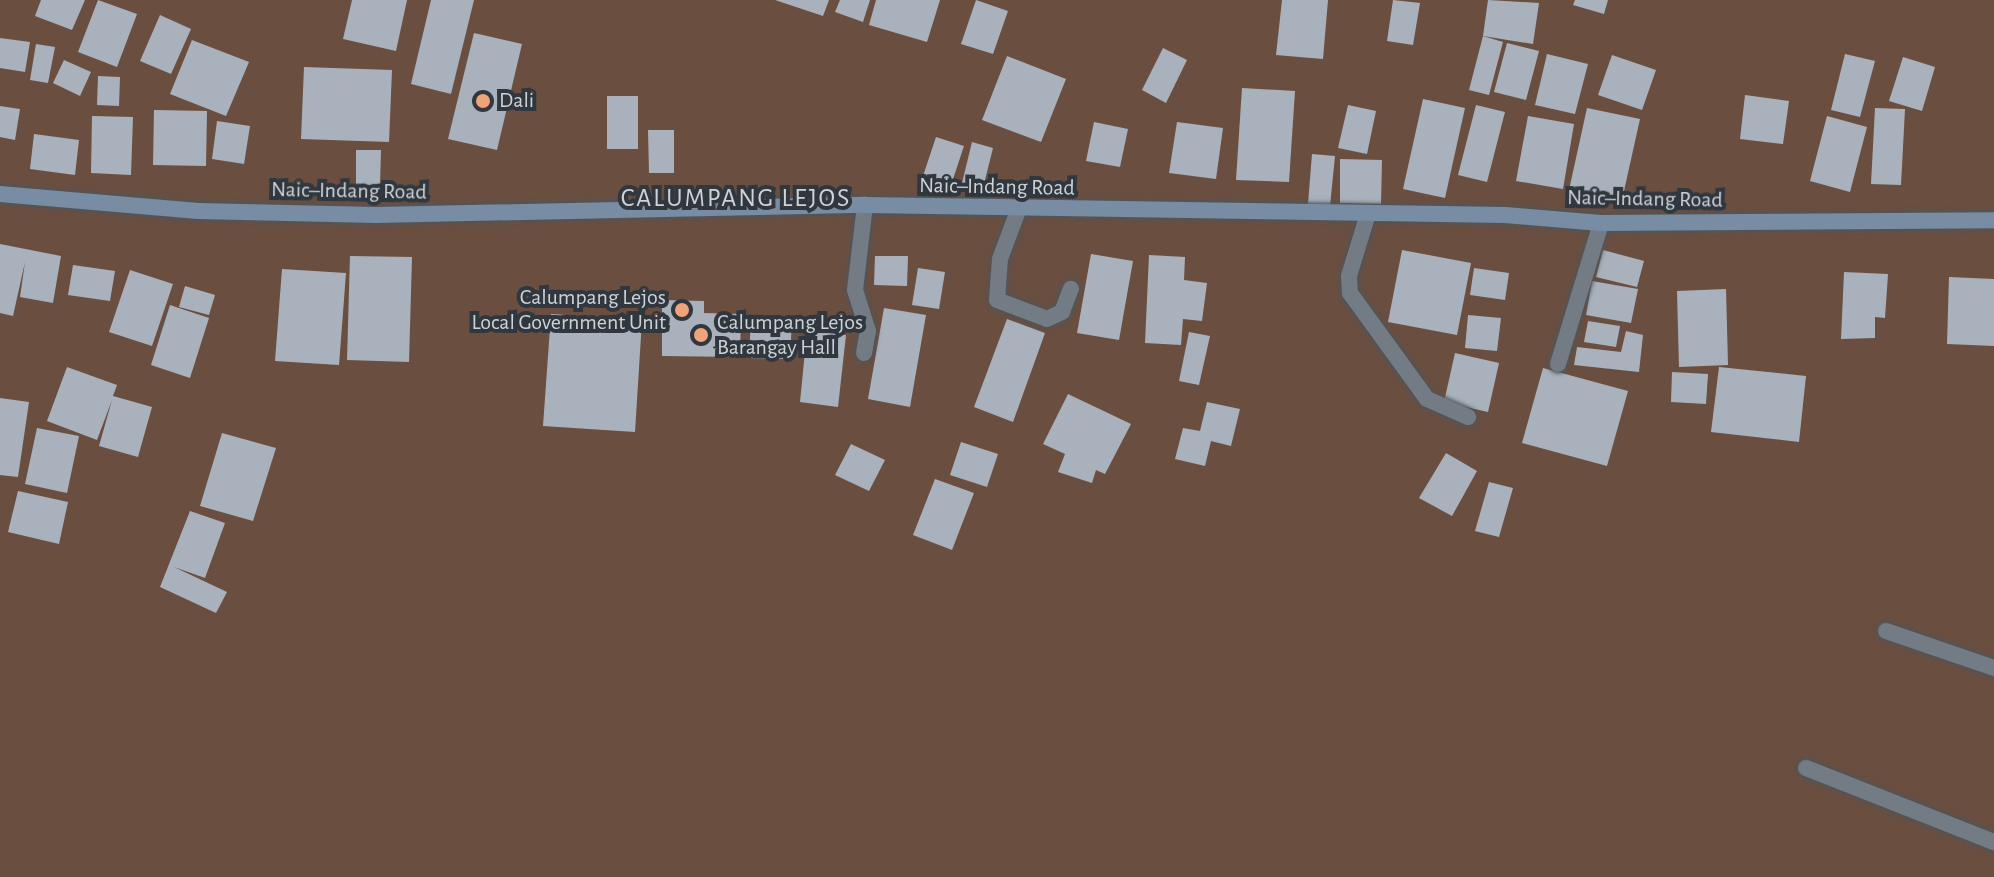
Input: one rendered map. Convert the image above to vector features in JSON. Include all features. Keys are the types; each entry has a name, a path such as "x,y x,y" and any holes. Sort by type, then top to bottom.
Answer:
{"main road":[{"name":"Naic–Indang Road","path":"0,194 198,211 376,215 865,205 1018,211 1261,210 1367,217 1505,215 1601,223 1994,220"}],"street":[{"path":"864,353 868,331 855,290 865,205"},
{"path":"1018,211 1000,259 997,300 1047,319 1062,312 1071,289"},
{"path":"1367,217 1349,276 1350,293 1427,399 1468,417"},
{"path":"1558,364 1601,223"},
{"path":"1886,631 1994,668"},
{"path":"1806,768 1994,842"}],"shaded area":[{"path":"0,0 1994,0 1994,877 0,877"}],"building":[{"path":"41,0 85,0 72,30 35,16"},
{"path":"98,0 137,14 117,67 78,52"},
{"path":"352,0 407,0 396,51 343,39"},
{"path":"431,0 474,0 451,94 411,84"},
{"path":"775,0 829,0 823,16"},
{"path":"840,0 870,0 863,22 835,12"},
{"path":"876,0 940,0 927,42 869,25"},
{"path":"976,0 1008,11 993,54 961,44"},
{"path":"1282,0 1328,0 1323,59 1276,55"},
{"path":"1393,0 1420,3 1413,45 1387,41"},
{"path":"1488,0 1539,3 1533,44 1483,36"},
{"path":"1575,0 1608,0 1604,14 1573,5"},
{"path":"160,15 191,29 171,74 140,61"},
{"path":"474,33 522,44 497,150 448,139"},
{"path":"1483,36 1503,42 1489,95 1469,90"},
{"path":"0,38 30,42 25,72 0,68"},
{"path":"192,40 249,62 226,116 170,94"},
{"path":"1507,43 1539,51 1526,100 1494,92"},
{"path":"36,44 55,47 48,83 30,80"},
{"path":"1163,48 1187,60 1166,103 1142,90"},
{"path":"1547,54 1588,64 1575,114 1535,105"},
{"path":"1845,54 1875,61 1860,117 1831,110"},
{"path":"1612,55 1656,70 1642,110 1598,95"},
{"path":"1007,56 1066,79 1041,142 982,120"},
{"path":"1903,57 1935,67 1922,111 1889,101"},
{"path":"64,60 91,72 80,96 53,83"},
{"path":"304,67 392,70 389,142 301,139"},
{"path":"98,76 120,77 119,106 97,105"},
{"path":"1242,88 1295,91 1289,182 1236,180"},
{"path":"1745,95 1789,101 1783,144 1740,139"},
{"path":"607,96 638,96 638,149 607,149"},
{"path":"1423,99 1465,108 1445,198 1403,189"},
{"path":"1348,105 1376,111 1367,154 1338,148"},
{"path":"1476,105 1505,112 1487,182 1458,175"},
{"path":"0,106 20,109 15,140 0,137"},
{"path":"1587,108 1640,119 1622,200 1569,190"},
{"path":"1875,108 1905,109 1901,185 1871,184"},
{"path":"154,110 207,111 206,166 153,165"},
{"path":"92,116 133,117 131,175 91,173"},
{"path":"1528,116 1574,124 1563,189 1516,181"},
{"path":"1827,116 1867,127 1850,192 1810,181"},
{"path":"217,121 250,126 244,164 212,159"},
{"path":"1094,122 1128,129 1120,167 1086,161"},
{"path":"1177,122 1223,128 1216,179 1169,173"},
{"path":"648,130 674,130 674,173 649,173"},
{"path":"34,134 79,140 75,175 30,169"},
{"path":"936,137 964,146 949,191 921,182"},
{"path":"972,142 993,148 983,188 962,183"},
{"path":"356,150 381,150 380,185 356,185"},
{"path":"1312,154 1335,156 1330,206 1308,204"},
{"path":"1340,159 1382,160 1381,204 1340,203"},
{"path":"0,244 61,256 53,303 20,297 25,262 13,316 0,313"},
{"path":"1402,250 1471,263 1457,335 1388,322"},
{"path":"1603,250 1644,261 1637,287 1596,277"},
{"path":"1091,254 1133,261 1119,340 1077,333"},
{"path":"1149,255 1185,257 1184,280 1207,283 1202,321 1183,319 1181,345 1145,343"},
{"path":"350,256 412,257 409,362 347,360"},
{"path":"875,256 908,256 907,286 874,285"},
{"path":"73,265 115,271 110,301 68,295"},
{"path":"918,268 945,272 939,309 912,305"},
{"path":"1474,268 1509,273 1505,300 1470,295"},
{"path":"282,269 346,273 339,365 275,361"},
{"path":"130,270 173,284 152,346 109,332"},
{"path":"1844,272 1888,274 1885,318 1875,317 1875,338 1841,339"},
{"path":"1949,277 1994,279 1994,346 1947,344"},
{"path":"1592,281 1638,289 1631,323 1586,315"},
{"path":"185,286 215,295 209,315 179,307"},
{"path":"1726,289 1728,365 1679,367 1677,291"},
{"name":"Calumpang Lejos Barangay Hall","path":"662,300 704,301 704,313 741,314 740,357 662,356"},
{"path":"170,305 209,318 190,378 151,365"},
{"path":"884,308 926,315 910,407 868,399"},
{"path":"551,314 642,320 635,432 543,426"},
{"path":"1468,315 1501,318 1497,351 1465,348"},
{"path":"751,318 792,319 790,359 749,358"},
{"path":"1007,319 1045,333 1013,422 974,407"},
{"path":"1588,321 1620,326 1616,347 1584,342"},
{"path":"807,331 846,335 838,407 800,402"},
{"path":"1626,331 1643,335 1639,372 1574,365 1577,347 1621,352"},
{"path":"1189,332 1210,336 1199,385 1179,381"},
{"path":"1455,353 1499,363 1488,412 1444,402"},
{"path":"67,367 117,385 113,396 152,407 138,457 99,446 112,400 97,440 47,421"},
{"path":"1719,367 1806,376 1799,442 1711,432"},
{"path":"1543,368 1628,391 1607,466 1522,443"},
{"path":"1672,372 1708,374 1706,404 1671,402"},
{"path":"1068,394 1131,424 1105,474 1096,470 1092,483 1058,472 1065,454 1043,444"},
{"path":"0,398 29,402 18,477 0,475"},
{"path":"1207,402 1240,409 1231,446 1211,441 1205,466 1175,459 1183,428 1200,431"},
{"path":"37,428 79,436 67,493 25,484"},
{"path":"222,433 276,448 253,521 200,506"},
{"path":"961,442 998,454 987,487 950,475"},
{"path":"851,444 885,460 869,491 835,475"},
{"path":"1446,453 1477,471 1452,516 1419,498"},
{"path":"935,479 974,493 952,550 913,535"},
{"path":"1489,482 1513,488 1499,537 1475,531"},
{"path":"18,491 68,502 59,544 8,532"},
{"path":"190,511 225,523 205,578 174,567 227,592 216,613 160,587"}],"place":[{"name":"Dali","path":"483,101"},
{"name":"Calumpang Lejos Local Government Unit","path":"682,310"},
{"name":"Calumpang Lejos Barangay Hall","path":"701,335"}],"district":[{"name":"CALUMPANG LEJOS","path":"736,199"}]}
